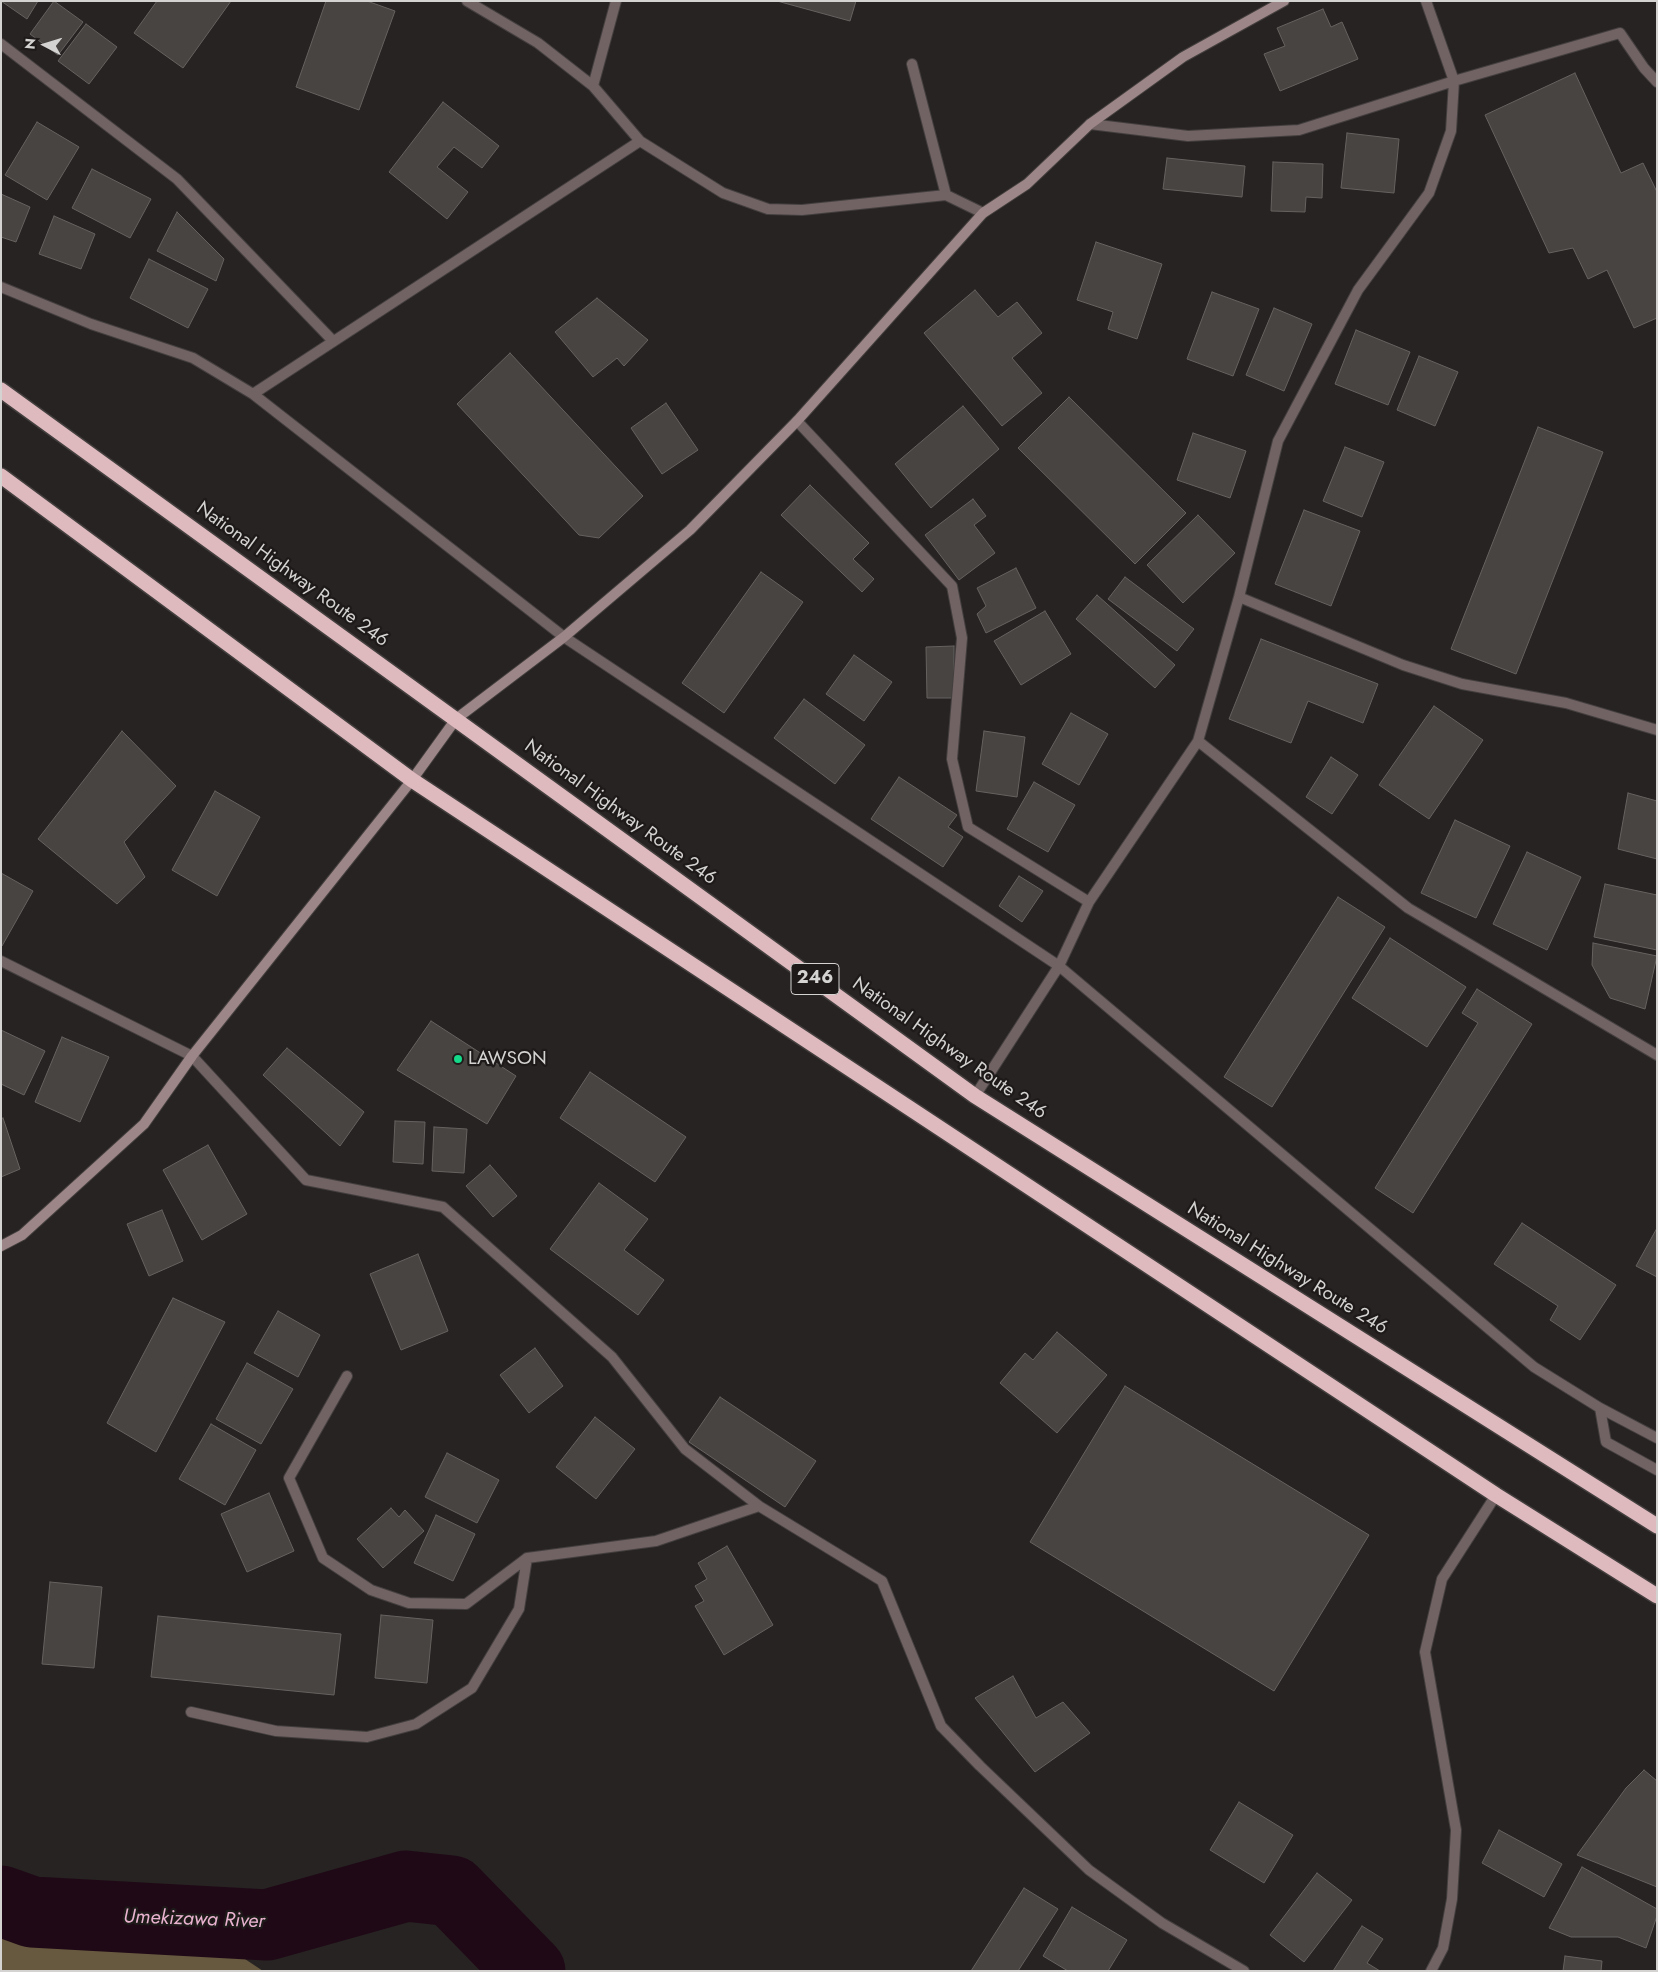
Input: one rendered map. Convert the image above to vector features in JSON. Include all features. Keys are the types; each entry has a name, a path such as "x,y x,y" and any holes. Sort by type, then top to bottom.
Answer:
{"highway":[{"name":"National Highway Route 246","path":"1,390 976,1096 1657,1526"},
{"path":"1,476 412,780 1496,1495 1657,1596"}],"street":[{"path":"467,1 538,43 593,86 640,141 723,193 768,209 802,210 946,195 983,213"},
{"path":"593,86 616,1"},
{"path":"1,1246 22,1235 144,1124 192,1056 412,780 456,719 564,637 690,530 797,421 983,213 1027,184 1090,124 1183,57 1284,1"},
{"path":"976,1096 1058,966 1089,902 1198,741 1240,597 1278,441 1358,290 1430,192 1451,131 1454,81 1426,1"},
{"path":"1090,124 1188,136 1299,130 1454,81 1620,33 1644,68 1657,82"},
{"path":"1,44 178,179 333,341"},
{"path":"912,64 946,195"},
{"path":"253,394 640,141"},
{"path":"1,287 91,324 193,358 253,394 564,637 1058,966 1534,1367 1600,1408 1657,1438"},
{"path":"797,421 952,586 962,638 952,758 968,827 1089,902"},
{"path":"1240,597 1403,664 1462,684 1566,702 1657,730"},
{"path":"1198,741 1408,908 1657,1055"},
{"path":"1,961 192,1056 306,1180 443,1207 612,1357 685,1449 759,1506 882,1581 941,1726 1089,1870 1162,1923 1244,1971"},
{"path":"347,1376 290,1478 323,1558 371,1590 409,1603 466,1604 526,1558 656,1541 759,1506"},
{"path":"1600,1408 1606,1442 1657,1470"},
{"path":"1431,1971 1443,1948 1452,1899 1456,1830 1425,1652 1442,1579 1496,1495"},
{"path":"191,1712 276,1731 368,1737 416,1724 472,1688 519,1609 526,1558"}],"shaded area":[{"path":"1,1880 179,1915 263,1971 1,1971"}],"building":[{"path":"1,1 38,1 27,19"},
{"path":"54,1 83,22 58,55 30,34"},
{"path":"157,1 231,1 183,68 134,33"},
{"path":"326,1 367,1 395,11 359,110 296,87"},
{"path":"777,1 856,1 850,21"},
{"path":"1323,9 1331,27 1342,22 1358,59 1280,91 1264,54 1285,46 1277,28"},
{"path":"86,24 117,47 89,84 58,61"},
{"path":"1575,73 1621,173 1643,163 1657,192 1657,318 1634,328 1607,270 1588,279 1573,248 1549,253 1485,115"},
{"path":"443,102 499,146 482,168 454,147 437,167 468,192 447,219 389,172"},
{"path":"37,122 79,147 47,200 5,175"},
{"path":"1347,133 1399,139 1394,193 1341,188"},
{"path":"1167,158 1245,166 1242,197 1163,189"},
{"path":"1273,162 1323,164 1322,198 1306,197 1305,212 1271,211"},
{"path":"92,169 151,199 130,238 72,208"},
{"path":"1,194 30,207 16,242 1,237"},
{"path":"177,212 224,259 216,281 157,251"},
{"path":"54,216 95,234 81,269 39,254"},
{"path":"1096,242 1162,264 1137,339 1108,329 1113,312 1077,300"},
{"path":"149,259 208,289 188,328 130,298"},
{"path":"975,290 998,317 1017,302 1042,333 1012,358 1042,393 1002,426 924,333"},
{"path":"1212,292 1259,309 1233,376 1187,359"},
{"path":"597,298 648,340 624,366 617,358 593,377 555,332"},
{"path":"1274,308 1312,324 1284,391 1246,375"},
{"path":"1356,330 1410,352 1388,405 1335,384"},
{"path":"510,353 643,496 599,538 579,535 457,404"},
{"path":"1419,356 1458,372 1435,426 1397,410"},
{"path":"1069,397 1186,513 1135,564 1018,448"},
{"path":"666,403 698,450 662,474 631,428"},
{"path":"963,406 999,449 931,508 895,464"},
{"path":"1538,427 1603,452 1516,674 1451,649"},
{"path":"1193,433 1246,451 1230,498 1177,480"},
{"path":"1345,447 1384,462 1362,517 1323,501"},
{"path":"810,485 869,543 853,559 874,579 862,592 781,515"},
{"path":"973,499 986,516 974,525 995,553 959,580 925,535"},
{"path":"1304,510 1360,531 1331,606 1275,584"},
{"path":"1198,515 1235,553 1183,603 1147,565"},
{"path":"1016,568 1036,608 986,633 977,614 986,606 977,588"},
{"path":"761,572 803,602 724,713 682,683"},
{"path":"1125,577 1194,629 1177,651 1108,599"},
{"path":"1097,595 1175,665 1155,688 1076,619"},
{"path":"1045,611 1071,654 1021,685 994,641"},
{"path":"1261,639 1378,684 1363,723 1308,701 1291,743 1229,719"},
{"path":"954,646 954,698 927,698 926,647"},
{"path":"854,655 892,682 864,721 826,694"},
{"path":"804,699 865,745 835,784 774,738"},
{"path":"1434,706 1483,740 1429,819 1379,785"},
{"path":"1071,713 1108,734 1079,785 1042,764"},
{"path":"122,731 176,786 124,842 145,877 117,904 38,839"},
{"path":"984,731 1025,737 1017,797 976,791"},
{"path":"1331,757 1358,775 1332,814 1306,797"},
{"path":"899,777 957,815 948,827 963,837 943,867 871,819"},
{"path":"1034,782 1075,805 1048,852 1007,829"},
{"path":"215,791 260,817 217,896 172,870"},
{"path":"1628,793 1657,801 1657,859 1618,849"},
{"path":"1455,820 1510,846 1476,918 1421,893"},
{"path":"1527,852 1581,877 1547,950 1493,924"},
{"path":"1,873 33,891 2,946 1,946"},
{"path":"1019,876 1043,891 1022,922 999,906"},
{"path":"1605,884 1657,895 1657,950 1594,937"},
{"path":"1338,897 1385,927 1272,1107 1224,1077"},
{"path":"1390,938 1466,987 1427,1047 1352,998"},
{"path":"1593,943 1657,956 1645,1009 1610,998 1592,965"},
{"path":"1477,989 1532,1024 1413,1213 1375,1188 1478,1023 1462,1013"},
{"path":"431,1021 516,1076 487,1124 397,1070"},
{"path":"1,1030 45,1051 24,1095 1,1084"},
{"path":"62,1037 109,1057 80,1122 35,1102"},
{"path":"287,1048 364,1112 340,1146 263,1075"},
{"path":"590,1072 686,1137 655,1182 560,1118"},
{"path":"3,1118 20,1169 1,1177 1,1119"},
{"path":"395,1121 425,1122 423,1164 393,1162"},
{"path":"434,1127 467,1129 464,1173 432,1171"},
{"path":"208,1145 247,1214 202,1240 163,1170"},
{"path":"490,1165 517,1196 493,1217 466,1186"},
{"path":"599,1183 648,1219 624,1250 664,1280 638,1315 550,1249"},
{"path":"162,1210 183,1261 149,1276 127,1224"},
{"path":"1522,1223 1616,1285 1580,1340 1550,1320 1558,1306 1494,1264"},
{"path":"1657,1228 1657,1277 1636,1266"},
{"path":"418,1254 448,1331 401,1350 370,1274"},
{"path":"173,1298 225,1322 156,1452 107,1423"},
{"path":"278,1311 320,1335 298,1377 254,1353"},
{"path":"1057,1332 1107,1375 1057,1433 1000,1383 1025,1353 1033,1360"},
{"path":"535,1348 563,1386 529,1413 500,1375"},
{"path":"247,1363 293,1389 261,1444 216,1419"},
{"path":"1125,1386 1369,1535 1274,1691 1030,1542"},
{"path":"720,1397 816,1461 785,1507 689,1442"},
{"path":"595,1417 635,1449 596,1499 556,1467"},
{"path":"211,1424 256,1450 225,1505 179,1479"},
{"path":"447,1453 499,1480 477,1523 425,1497"},
{"path":"269,1493 294,1551 247,1572 221,1514"},
{"path":"391,1508 399,1517 405,1510 424,1531 383,1568 357,1539"},
{"path":"436,1515 475,1534 453,1581 414,1563"},
{"path":"727,1546 773,1625 724,1655 695,1606 704,1601 695,1586 707,1579 698,1563"},
{"path":"50,1582 102,1587 94,1668 42,1664"},
{"path":"381,1615 433,1620 427,1683 375,1678"},
{"path":"158,1616 341,1634 334,1695 151,1677"},
{"path":"1013,1676 1036,1718 1063,1702 1090,1733 1035,1772 975,1698"},
{"path":"1644,1770 1657,1781 1657,1887 1577,1855 1626,1788"},
{"path":"1239,1802 1293,1835 1264,1883 1210,1850"},
{"path":"1499,1830 1562,1864 1544,1897 1482,1863"},
{"path":"1582,1867 1657,1909 1657,1916 1646,1948 1618,1937 1571,1937 1549,1928"},
{"path":"1317,1873 1352,1900 1304,1962 1270,1935"},
{"path":"1024,1888 1058,1909 1018,1971 971,1971"},
{"path":"1072,1907 1127,1940 1108,1971 1068,1971 1043,1956"},
{"path":"1362,1926 1383,1939 1367,1963 1380,1971 1333,1971"},
{"path":"1565,1956 1602,1961 1601,1971 1563,1971"}],"waterway":[{"name":"Umekizawa River","path":"1,1901 32,1912 267,1925 406,1886 452,1891 530,1971"}],"place":[{"name":"LAWSON","path":"458,1059"}]}
